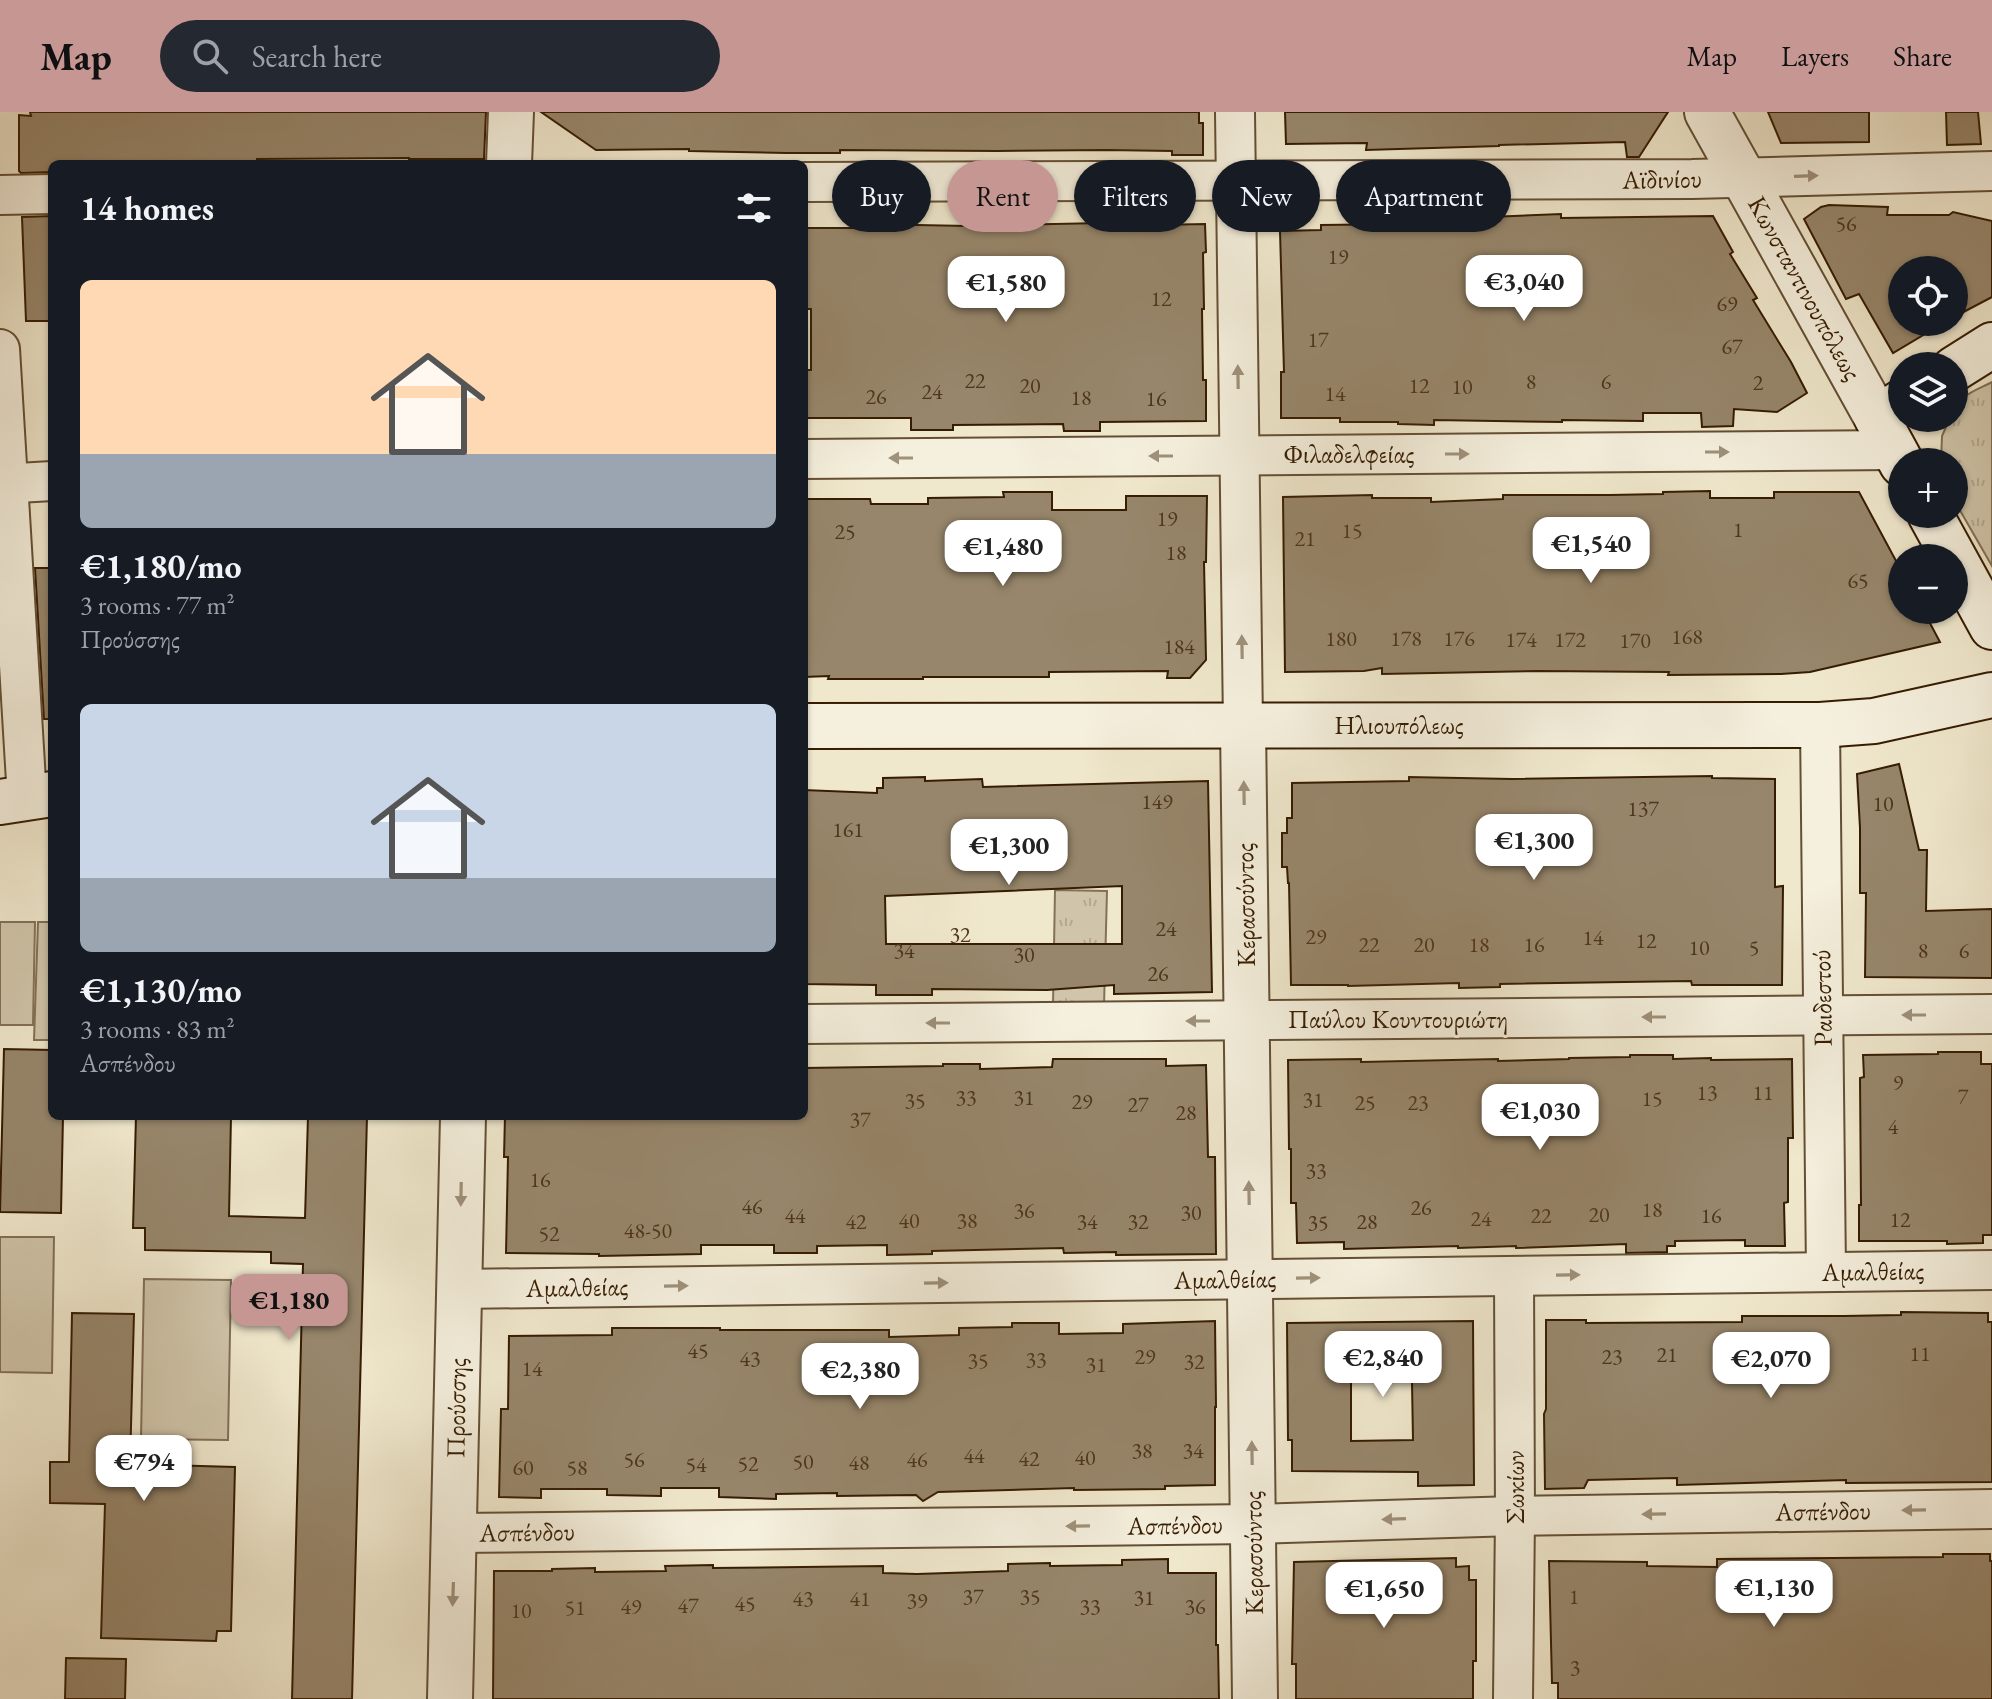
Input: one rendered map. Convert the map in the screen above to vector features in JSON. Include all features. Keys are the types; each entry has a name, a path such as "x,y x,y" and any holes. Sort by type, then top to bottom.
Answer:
{"street":[{"path":"509,160 511,112"},
{"name":"Κερασούντος","path":"1235,112 1236,160"},
{"name":"Κωνσταντινουπόλεως","path":"1707,112 1894,433"},
{"name":"Αϊδινίου","path":"1320,181 1692,179 1992,171"},
{"name":"Αϊδινίου","path":"808,182 1212,181"},
{"path":"0,195 48,194"},
{"name":"Κερασούντος","path":"1237,232 1255,1699"},
{"path":"1968,360 1992,345"},
{"path":"0,349 4,483 26,798"},
{"name":"Φιλαδελφείας","path":"808,459 1239,455 1894,433"},
{"path":"4,483 48,481"},
{"path":"1938,528 1992,627"},
{"name":"Ηλιουπόλεως","path":"808,726 1820,725 1874,721 1992,695"},
{"name":"Ραιδεστού","path":"1820,725 1826,1272"},
{"name":"Παύλου Κουντουριώτη","path":"808,1024 1992,1014"},
{"name":"Προύσσης","path":"450,1699 463,1120"},
{"name":"Αμαλθείας","path":"458,1289 1992,1270"},
{"name":"Σωκίων","path":"1513,1699 1514,1276"},
{"name":"Ασπένδου","path":"455,1533 1253,1524 1515,1516 1992,1509"}],"green space":[{"path":"1992,382 1992,566 1968,524 1968,448 1942,448 1944,432 1968,432 1968,394"},
{"path":"1055,890 1107,891 1104,1006 1053,1005"},
{"path":"0,922 35,922 33,1025 0,1025"},
{"path":"38,922 48,922 48,1040 34,1040"},
{"path":"0,1237 54,1237 52,1373 0,1372"},
{"path":"144,1279 231,1280 228,1440 141,1439"}],"building":[{"path":"30,112 486,112 484,159 48,160 48,172 21,173 19,115 31,116"},
{"path":"541,112 1199,112 1199,123 1203,123 1203,155 1107,150 840,150 840,153 786,153 689,149 596,150"},
{"path":"1285,112 1668,112 1639,157 1627,157 1625,142 1366,150 1367,143 1286,144"},
{"path":"1768,112 1869,112 1869,142 1781,143"},
{"path":"1946,112 1978,112 1981,144 1947,145"},
{"path":"1821,207 1888,207 1887,215 1949,215 1953,212 1992,221 1992,297 1968,310 1968,256 1888,256 1888,336 1922,336 1892,352 1859,294 1846,299 1804,219"},
{"path":"48,216 48,321 26,321 22,217"},
{"path":"1511,216 1713,216 1733,252 1730,254 1757,298 1753,300 1807,393 1777,412 1734,409 1733,426 1702,427 1701,413 1643,413 1643,421 1434,420 1434,425 1340,422 1340,418 1281,418 1281,372 1284,372 1280,232 1320,232 1321,225 1336,225 1336,232 1511,232"},
{"path":"1058,224 1074,224 1074,232 1196,232 1196,224 1205,224 1202,309 1206,421 1100,422 1100,431 1064,431 1063,424 953,425 953,430 911,430 911,418 808,418 811,309 808,309 808,228 832,228 832,232 931,232 931,225 947,226 947,232 1058,232"},
{"path":"1710,491 1710,498 1774,498 1774,492 1859,492 1888,546 1888,624 1930,624 1940,642 1810,672 1781,674 1537,671 1382,674 1382,668 1285,672 1283,497 1372,495 1372,498 1431,498 1431,502 1503,499 1503,495"},
{"path":"1003,492 1052,492 1052,510 1126,510 1126,496 1207,496 1204,562 1206,660 1190,678 1167,678 1168,671 1049,672 1049,677 808,677 808,499 870,499 871,504 928,504 928,498 1004,497"},
{"path":"35,568 48,568 48,719 44,719"},
{"path":"1899,764 1919,850 1927,850 1926,911 1992,909 1992,978 1865,977 1866,893 1860,893 1857,774"},
{"path":"1712,776 1775,779 1775,887 1783,886 1782,985 1692,985 1691,981 1500,984 1500,987 1459,988 1459,983 1291,985 1289,883 1287,867 1282,867 1282,833 1287,833 1287,818 1292,818 1292,783 1409,781 1409,777"},
{"path":"925,777 925,781 982,779 983,787 1208,781 1212,992 1114,994 1114,985 1047,990 932,989 932,995 876,995 876,985 808,984 808,790 877,793 877,788 883,788 883,778","holes":["1122,886 1122,944 886,944 885,896"]},
{"path":"4,1049 48,1050 48,1120 63,1120 61,1213 0,1212"},
{"path":"1981,1052 1981,1064 1992,1064 1992,1235 1983,1235 1983,1243 1859,1241 1860,1078 1864,1077 1863,1055"},
{"path":"1673,1055 1673,1059 1711,1060 1792,1059 1793,1138 1788,1138 1785,1246 1745,1246 1745,1240 1675,1241 1675,1246 1667,1246 1667,1252 1626,1253 1626,1244 1344,1249 1344,1242 1297,1243 1296,1203 1291,1203 1288,1060 1498,1061"},
{"path":"1053,1059 1166,1059 1166,1066 1206,1065 1208,1157 1215,1157 1216,1254 1064,1253 1063,1248 887,1255 887,1245 817,1246 817,1253 774,1253 774,1245 701,1245 701,1254 599,1256 506,1253 508,1157 504,1157 505,1120 808,1120 808,1068 943,1064 980,1064 980,1069 1052,1067"},
{"path":"136,1120 231,1120 229,1216 305,1218 308,1120 367,1120 352,1699 292,1699 303,1264 271,1263 271,1252 145,1250 145,1228 133,1228"},
{"path":"1901,1312 1988,1313 1988,1322 1992,1322 1992,1482 1846,1483 1846,1480 1677,1485 1677,1478 1588,1480 1584,1488 1545,1489 1546,1320 1586,1320 1586,1323 1742,1322 1742,1316 1901,1315"},
{"path":"72,1313 134,1314 130,1464 235,1467 231,1631 217,1631 216,1641 101,1638 105,1504 50,1503 50,1462 69,1462"},
{"path":"1215,1321 1215,1485 1165,1486 1165,1489 938,1492 923,1501 916,1495 837,1496 837,1493 776,1494 776,1499 719,1497 719,1488 661,1488 661,1496 607,1495 607,1489 541,1489 541,1498 499,1497 501,1409 508,1409 509,1336 612,1335 612,1328 720,1328 889,1330 889,1337 959,1335 959,1328 1012,1327 1012,1323 1059,1323 1059,1334 1123,1333 1123,1324"},
{"path":"1473,1321 1474,1485 1418,1486 1418,1472 1292,1471 1292,1440 1288,1440 1287,1323","holes":["1351,1382 1412,1382 1413,1440 1351,1441"]},
{"path":"1943,1554 1990,1554 1992,1699 1558,1699 1558,1683 1552,1683 1549,1561 1647,1562 1647,1566 1717,1567 1717,1559 1943,1557"},
{"path":"1456,1558 1456,1567 1469,1566 1469,1580 1476,1580 1473,1699 1296,1699 1296,1664 1292,1664 1294,1562"},
{"path":"1168,1559 1168,1573 1216,1573 1219,1699 493,1699 494,1571 595,1568 595,1572 666,1571 665,1566 713,1565 713,1568 883,1566 883,1573 917,1574 1008,1571 1008,1564 1122,1565 1122,1560"},
{"path":"66,1658 126,1659 125,1699 65,1699"}]}
